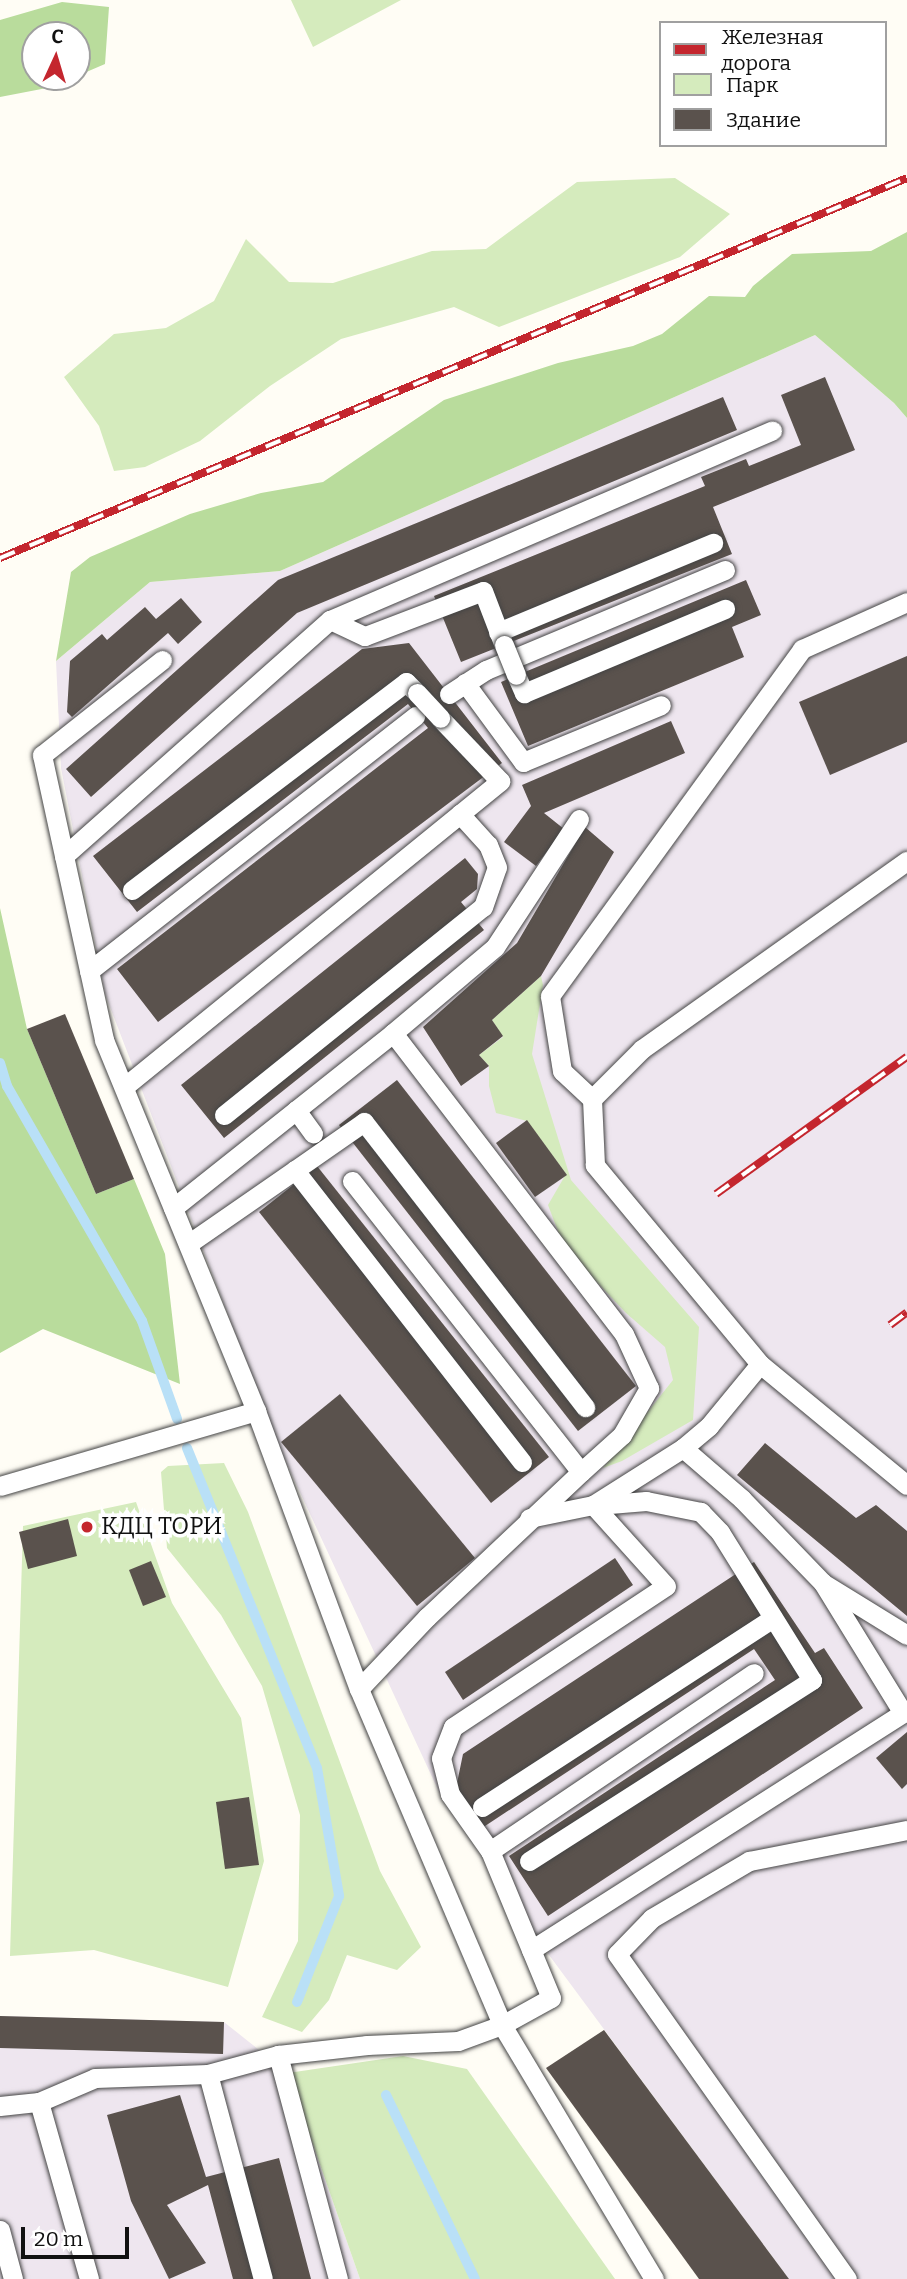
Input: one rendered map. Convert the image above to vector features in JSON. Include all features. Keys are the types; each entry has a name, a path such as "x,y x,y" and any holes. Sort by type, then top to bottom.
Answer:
{"lane":[{"path":"64,856 330,620 772,431"},
{"path":"501,639 713,543"},
{"path":"661,705 523,762 457,688 486,670 725,570"},
{"path":"330,620 365,636 483,591 524,693 725,609"},
{"path":"907,602 802,649 550,996 562,1072 592,1099 595,1165 760,1364 907,1485"},
{"path":"162,660 42,755 104,1040 256,1411 359,1689 502,2025 654,2279"},
{"path":"124,1087 500,781 406,682 132,890"},
{"path":"89,971 415,716"},
{"path":"224,1115 484,907 497,867 488,845 460,814"},
{"path":"173,1208 393,1033 495,947 579,819"},
{"path":"592,1099 642,1049 907,861"},
{"path":"359,1689 427,1617 529,1518 622,1435 649,1388 624,1334 393,1033"},
{"path":"296,1110 313,1133"},
{"path":"187,1244 364,1122 585,1407"},
{"path":"295,1170 522,1462"},
{"path":"352,1181 581,1472"},
{"path":"593,1505 683,1448 709,1426 760,1364"},
{"path":"0,1486 256,1411"},
{"path":"531,1950 903,1713 823,1583 742,1499 683,1448"},
{"path":"529,1518 593,1505 646,1501 701,1512 720,1532 812,1680 529,1861"},
{"path":"0,2106 39,2102 95,2078 208,2074 278,2055 367,2045 458,2041 502,2025 551,1998 490,1851 450,1794 441,1758 453,1727 666,1586 593,1505"},
{"path":"823,1583 907,1635"},
{"path":"482,1807 773,1618"},
{"path":"490,1851 754,1673"},
{"path":"846,2279 617,1954 652,1917 749,1861 907,1830"},
{"path":"278,2055 338,2279"},
{"path":"208,2074 262,2279"},
{"path":"39,2102 89,2279"},
{"path":"0,2230 13,2279"}],"shaded area":[{"path":"815,335 894,403 907,418 907,2279 789,2279 549,1955 440,1794 278,1445 105,994 61,768 56,661 150,582 280,571"},
{"path":"0,2016 224,2022 288,2073 360,2279 0,2279"}],"green space":[{"path":"291,0 401,0 313,47"},
{"path":"62,2 109,7 105,64 91,70 91,21 21,21 21,91 31,91 0,97 0,20"},
{"path":"675,178 730,214 680,257 499,327 454,307 341,339 270,386 200,441 145,467 114,471 99,426 64,377 114,334 166,328 214,301 246,239 289,282 333,283 432,251 486,249 577,182"},
{"path":"907,232 907,418 894,403 815,335 280,571 150,582 56,661 71,572 90,557 190,514 261,493 323,482 444,400 558,363 633,346 662,334 709,296 745,297 753,286 792,254 871,251"},
{"path":"0,908 27,1029 96,1194 134,1179 165,1254 180,1384 43,1329 0,1353"},
{"path":"541,976 543,985 532,1054 571,1180 699,1327 693,1420 622,1461 603,1468 673,1380 665,1347 626,1313 575,1259 559,1234 548,1205 566,1174 527,1121 496,1113 489,1086 489,1066 479,1055 503,1037 492,1020"},
{"path":"224,1463 248,1512 380,1871 421,1947 397,1970 347,1955 329,2000 302,2032 262,2017 298,1941 300,1815 262,1686 221,1615 167,1548 161,1472 168,1466"},
{"path":"136,1502 172,1603 241,1718 264,1861 228,1987 94,1950 10,1956 23,1526"},
{"path":"403,2056 467,2069 615,2279 360,2279 288,2073"}],"building":[{"path":"825,377 855,450 713,507 732,554 461,662 434,596 705,486 701,477 746,459 749,466 801,445 781,395"},
{"path":"723,397 737,430 297,613 91,797 66,769 278,580"},
{"path":"746,580 761,615 732,627 744,657 528,746 501,682"},
{"path":"181,598 202,622 178,644 168,633 72,717 67,712 70,661 102,634 107,640 145,607 156,619"},
{"path":"409,643 502,763 158,1022 117,969 428,728 408,704 137,912 93,856 362,649"},
{"path":"907,656 907,742 830,775 799,702"},
{"path":"671,721 685,753 544,813 564,829 536,866 504,842 531,806 522,785"},
{"path":"585,827 614,852 541,976 492,1020 503,1036 479,1055 489,1066 461,1086 423,1027 517,943"},
{"path":"465,858 478,874 477,889 461,902 484,930 224,1138 181,1085"},
{"path":"65,1014 134,1179 96,1194 27,1029"},
{"path":"397,1080 636,1386 578,1431 339,1125"},
{"path":"527,1120 567,1175 535,1197 496,1143"},
{"path":"317,1166 549,1457 491,1503 259,1212"},
{"path":"340,1394 475,1558 417,1606 281,1442"},
{"path":"765,1443 856,1518 876,1505 907,1531 907,1616 737,1475"},
{"path":"68,1519 77,1556 28,1569 19,1532"},
{"path":"615,1558 633,1585 463,1700 445,1672"},
{"path":"151,1561 166,1597 143,1606 129,1570"},
{"path":"754,1562 815,1653 824,1648 863,1708 548,1916 509,1856 775,1680 754,1649 482,1828 456,1788 463,1754"},
{"path":"907,1732 907,1784 902,1789 876,1758"},
{"path":"249,1797 259,1865 225,1869 216,1802"},
{"path":"0,2016 224,2022 223,2054 0,2048"},
{"path":"604,2030 789,2279 699,2279 546,2068"},
{"path":"180,2095 206,2177 279,2158 311,2279 233,2279 208,2185 167,2205 206,2263 169,2279 131,2201 107,2115"}],"waterway":[{"path":"0,1063 7,1086 142,1321 177,1419"},
{"path":"187,1448 317,1768 339,1896 297,2002"},
{"path":"386,2095 475,2279"}],"railway":[{"path":"0,558 907,178"},
{"path":"716,1194 907,1057"},
{"path":"890,1325 907,1312"}],"place":[{"name":"КДЦ ТОРИ","path":"87,1527"}]}
